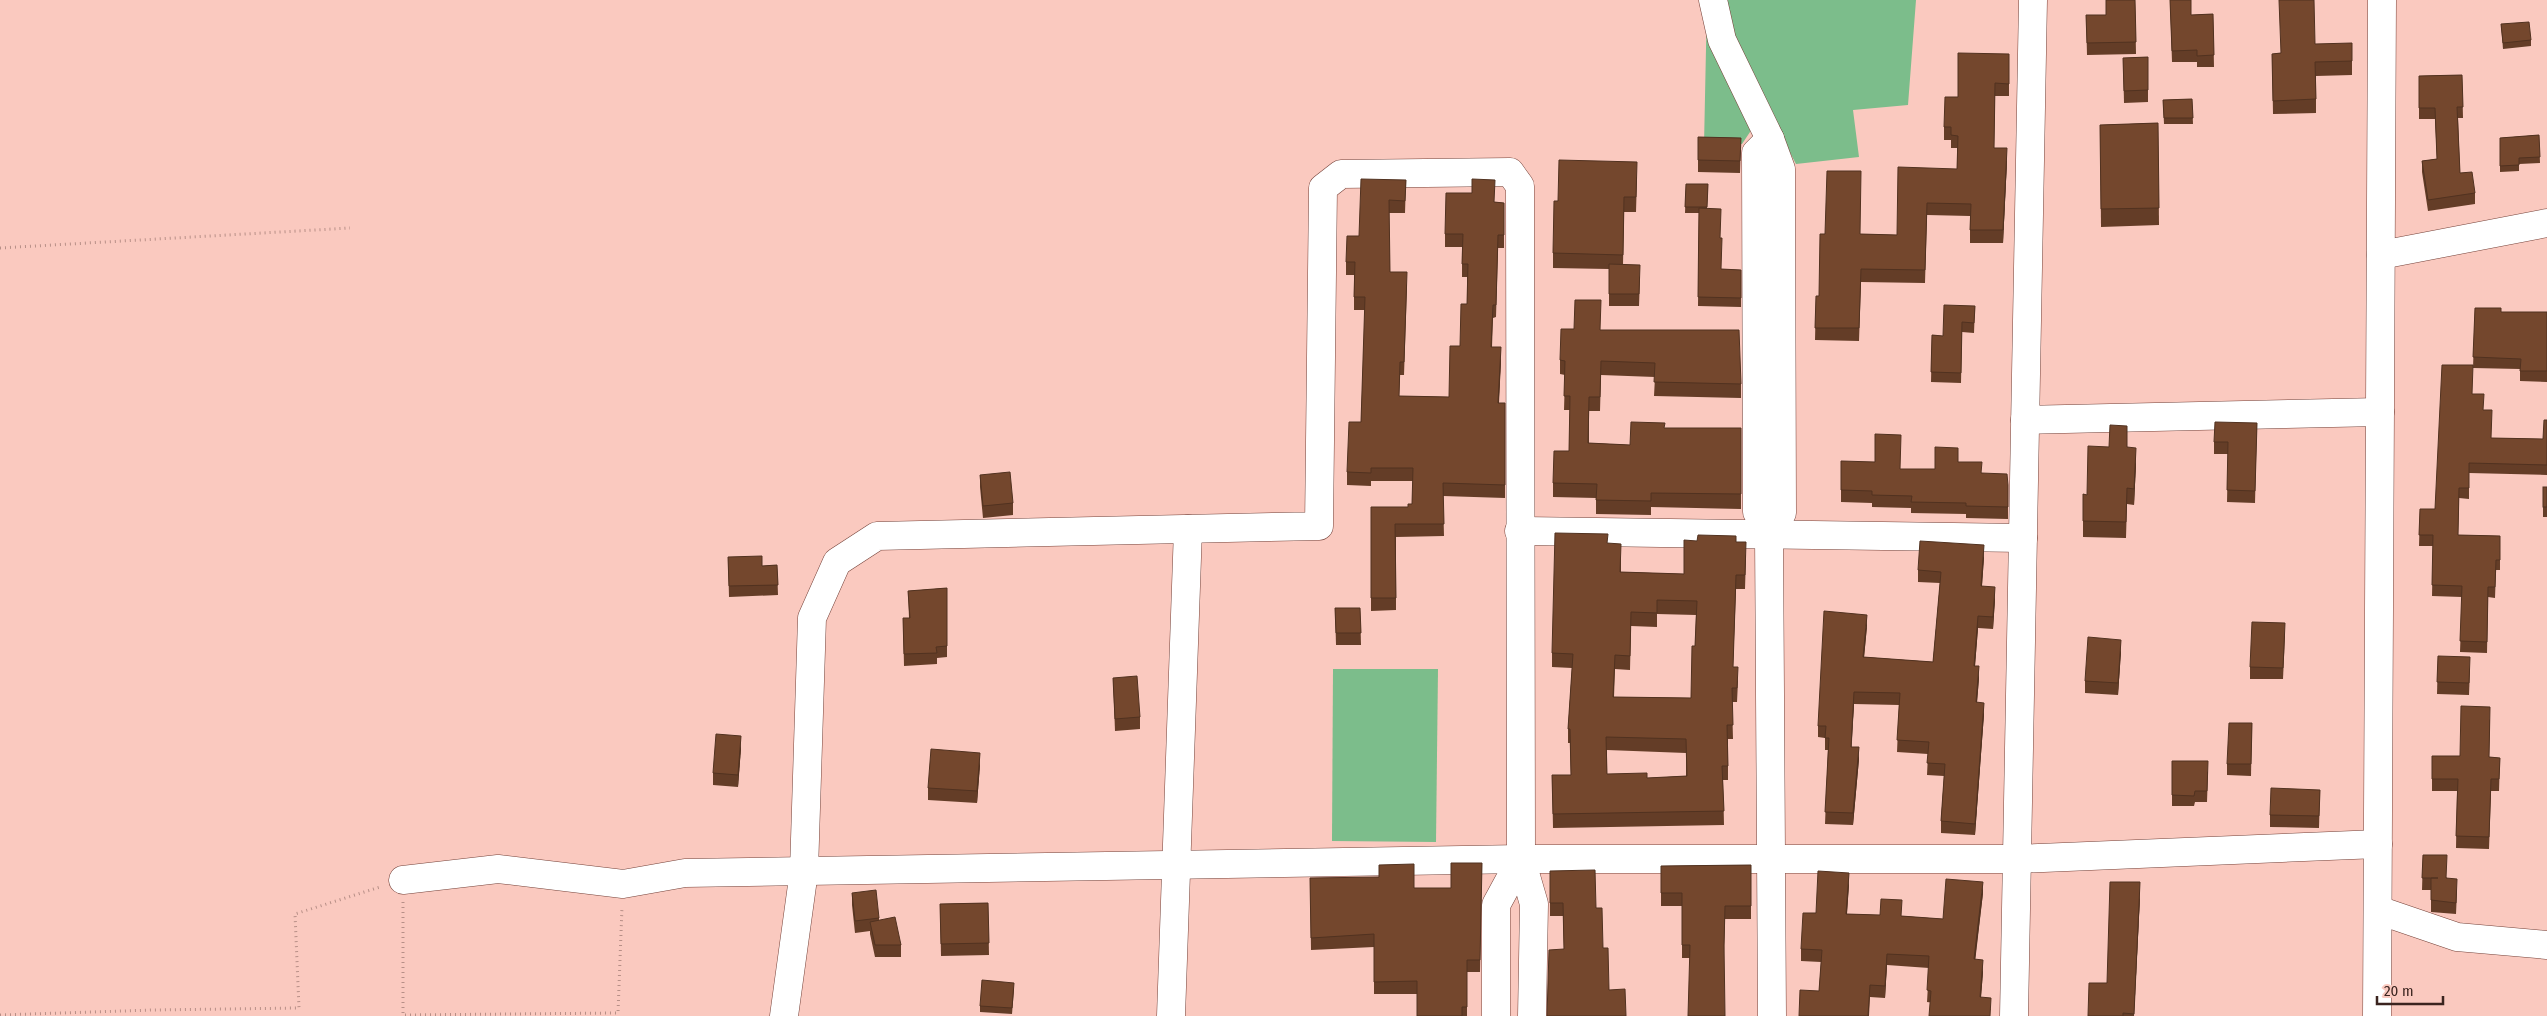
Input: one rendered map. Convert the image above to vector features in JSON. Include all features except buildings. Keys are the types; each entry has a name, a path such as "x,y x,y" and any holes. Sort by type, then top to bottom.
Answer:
{"street":[{"path":"1713,0 1722,40 1770,139 1781,169 1782,513 1769,534 1772,1016"},
{"path":"2014,1016 2033,0"},
{"path":"2377,1016 2382,0"},
{"path":"784,1016 804,870 812,618 837,562 877,536 1319,526 1323,188 1341,174 1510,172 1520,186 1519,531 1521,859 1534,904 1532,1016"},
{"path":"2381,255 2547,223"},
{"path":"2026,420 2380,412"},
{"path":"1171,1016 1188,529"},
{"path":"1519,531 2023,538"},
{"path":"403,880 498,869 623,884 685,873 804,870 1521,859 2017,859 2378,844"},
{"path":"1496,1016 1496,905 1521,859"},
{"path":"2378,910 2456,938 2547,945"}],"path":[{"path":"0,248 350,228"},
{"path":"0,1015 299,1008 295,914 403,880 403,1015 618,1013 623,884"}],"green space":[{"path":"1707,0 1916,0 1908,105 1853,110 1859,157 1796,164 1776,126 1754,126 1742,144 1704,145"},
{"path":"1333,669 1438,669 1436,842 1332,841"}]}
